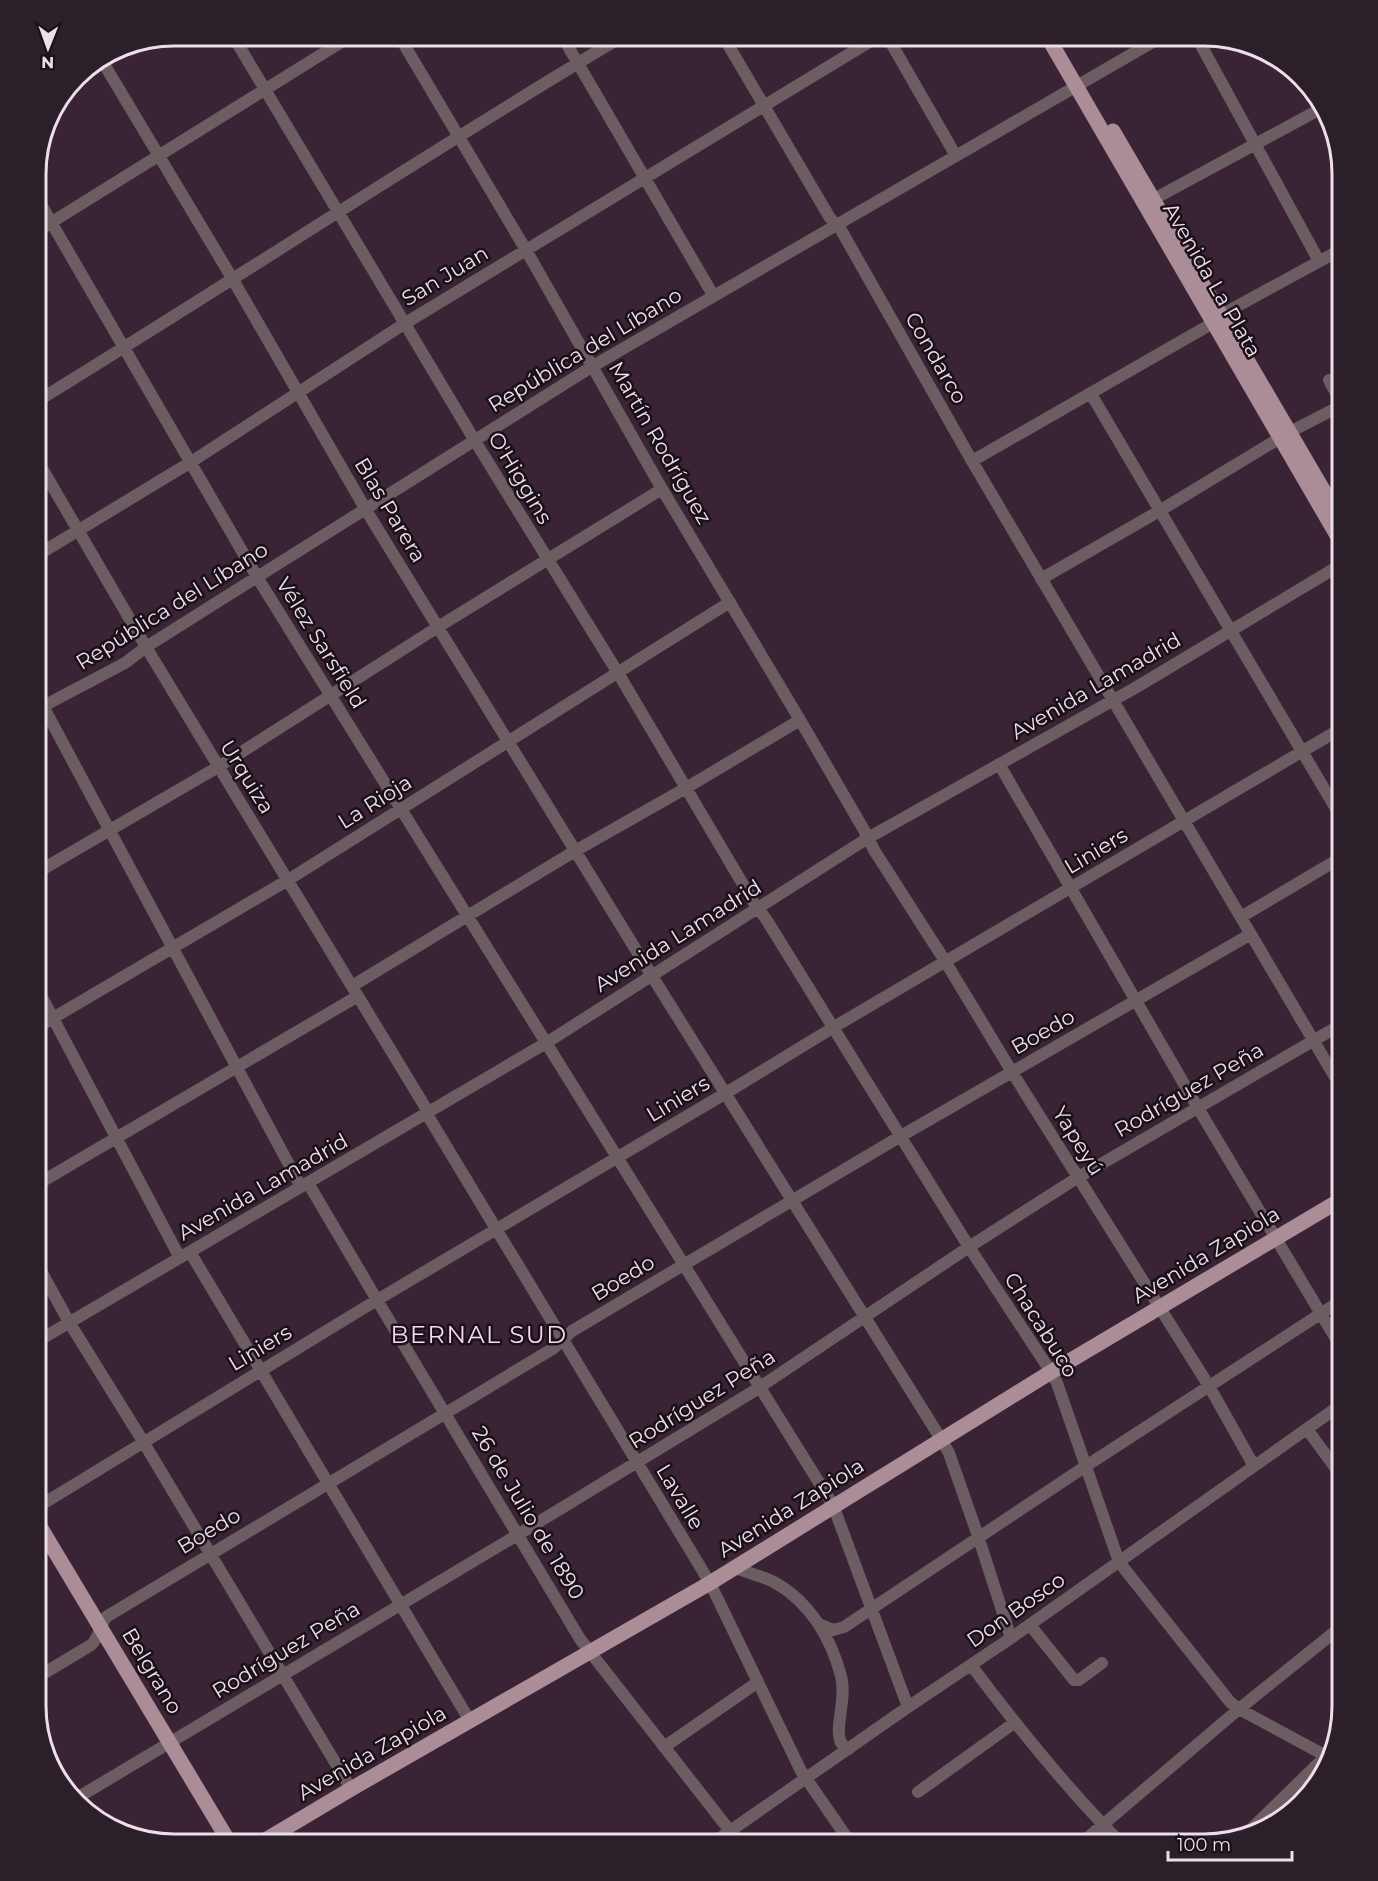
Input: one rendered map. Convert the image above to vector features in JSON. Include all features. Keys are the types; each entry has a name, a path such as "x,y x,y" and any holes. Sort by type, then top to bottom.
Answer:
{"main road":[{"name":"Avenida La Plata","path":"1055,47 1154,199 1217,319"},
{"name":"Avenida La Plata","path":"1063,47 1080,84 1285,435 1332,525"},
{"name":"Avenida La Plata","path":"1285,435 1332,507"},
{"name":"Avenida Zapiola","path":"275,1834 710,1583 938,1435 1051,1372 1332,1205"},
{"name":"Belgrano","path":"46,1538 99,1634"},
{"name":"Belgrano","path":"46,1553 224,1834"},
{"name":"Belgrano","path":"166,1745 213,1834"}],"street":[{"name":"O'Higgins","path":"240,47 404,324 547,560 618,672 758,909"},
{"path":"47,226 333,47"},
{"name":"Martín Rodríguez","path":"406,47 868,838"},
{"path":"568,47 713,295"},
{"path":"47,395 458,135 604,47"},
{"name":"Condarco","path":"730,47 830,218 837,226 1041,579 1332,1072"},
{"name":"San Juan","path":"47,550 191,462 404,324 861,47"},
{"path":"894,47 956,156"},
{"name":"República del Líbano","path":"47,704 125,663 146,647 593,366 1144,47"},
{"path":"1202,47 1320,261"},
{"name":"Blas Parera","path":"106,67 232,278 366,510 949,1453 1011,1638"},
{"path":"1154,199 1315,112"},
{"name":"Vélez Sarsfield","path":"47,215 257,577 833,1505 908,1707"},
{"path":"972,461 1332,254"},
{"path":"1329,380 1332,386"},
{"path":"1091,394 1332,802"},
{"path":"1041,579 1285,435 1332,410"},
{"name":"Urquiza","path":"47,477 146,647 428,1113"},
{"path":"47,867 218,767 438,627 662,489"},
{"name":"Avenida Lamadrid","path":"46,1336 546,1043 868,838 1113,701 1332,570"},
{"name":"La Rioja","path":"46,1022 288,880 730,602"},
{"name":"26 de Julio de 1890","path":"47,720 305,1185 519,1534 580,1639 733,1834"},
{"path":"46,1179 237,1066 468,916 800,720"},
{"name":"Liniers","path":"46,1502 377,1300 834,1027 1332,734"},
{"path":"999,764 1332,1332"},
{"name":"Yapeyú","path":"868,838 1077,1178 1209,1386 1254,1466"},
{"path":"1241,917 1332,863"},
{"name":"Chacabuco","path":"758,909 834,1027 969,1247 1051,1372 1057,1383 1119,1562 1230,1702 1323,1753"},
{"name":"Boedo","path":"46,1672 91,1645 99,1634 106,1617 554,1348 572,1331 901,1136 1251,934"},
{"path":"46,1006 117,1138 185,1255 261,1371 470,1721"},
{"name":"Rodríguez Peña","path":"82,1795 760,1387 969,1247 1077,1178 1332,1030"},
{"name":"Lavalle","path":"428,1113 710,1583 806,1780 844,1834"},
{"path":"46,1281 351,1789"},
{"path":"819,1624 828,1629 839,1629 872,1609 978,1536 1332,1307"},
{"name":"Don Bosco","path":"726,1834 1030,1625 1332,1411"},
{"path":"1307,1429 1332,1463"},
{"path":"735,1568 772,1581 807,1608 819,1624 832,1650 843,1684 839,1734 829,1763"},
{"path":"1030,1625 1074,1680 1079,1680 1102,1663"},
{"path":"1092,1834 1239,1709 1332,1634"},
{"path":"971,1665 1014,1723 1112,1834"},
{"path":"664,1747 758,1682"},
{"path":"918,1792 1014,1723"},
{"path":"839,1734 841,1743 849,1749"},
{"path":"1260,1821 1315,1769"}],"district":[{"name":"BERNAL SUD","path":"479,1335"}]}
